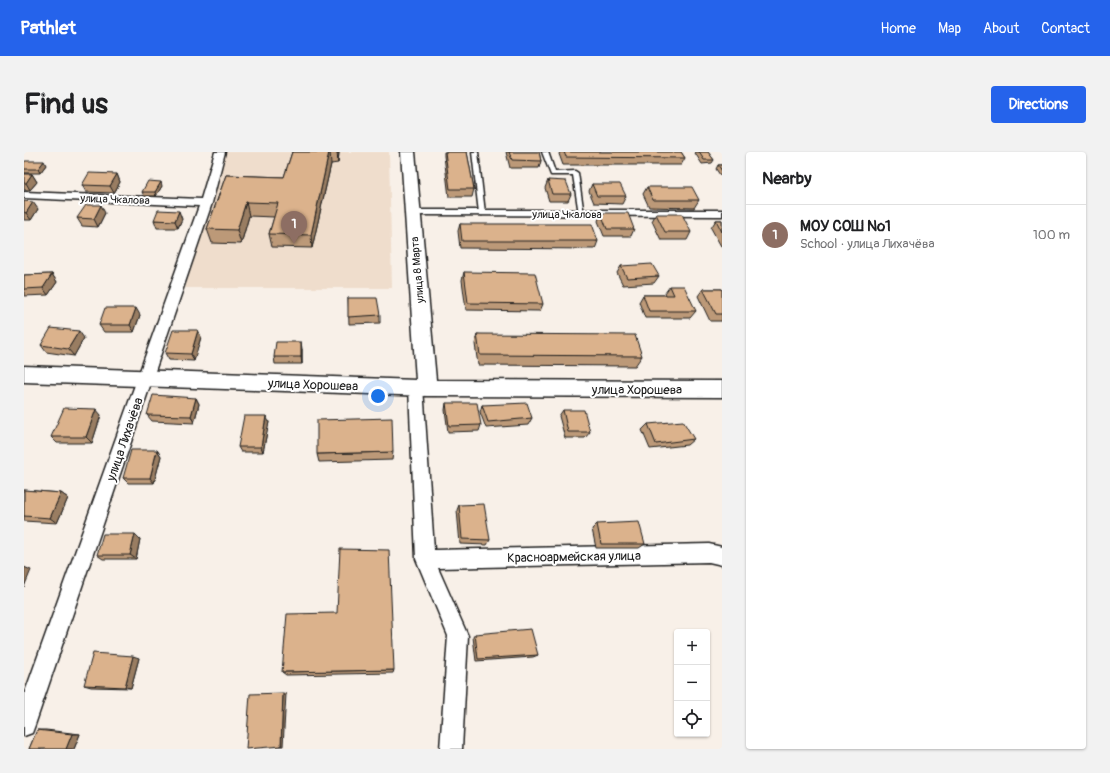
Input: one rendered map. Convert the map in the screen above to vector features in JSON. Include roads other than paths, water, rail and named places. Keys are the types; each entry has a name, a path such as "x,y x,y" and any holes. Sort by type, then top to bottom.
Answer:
{"street":[{"name":"улица Лихачёва","path":"24,725 206,203 220,152"},
{"name":"улица 8 Марта","path":"408,152 421,388"},
{"name":"улица Чкалова","path":"24,195 206,203"},
{"name":"улица Чкалова","path":"412,213 722,214"},
{"name":"улица Хорошева","path":"24,374 421,388 722,389"},
{"path":"421,388 425,559 458,636 450,749"},
{"name":"Красноармейская улица","path":"425,559 709,553 722,556"}],"lane":[{"path":"476,152 482,213"},
{"path":"545,152 553,174 575,173 582,214"}],"place":[{"name":"МОУ СОШ №1","path":"294,244"}]}
